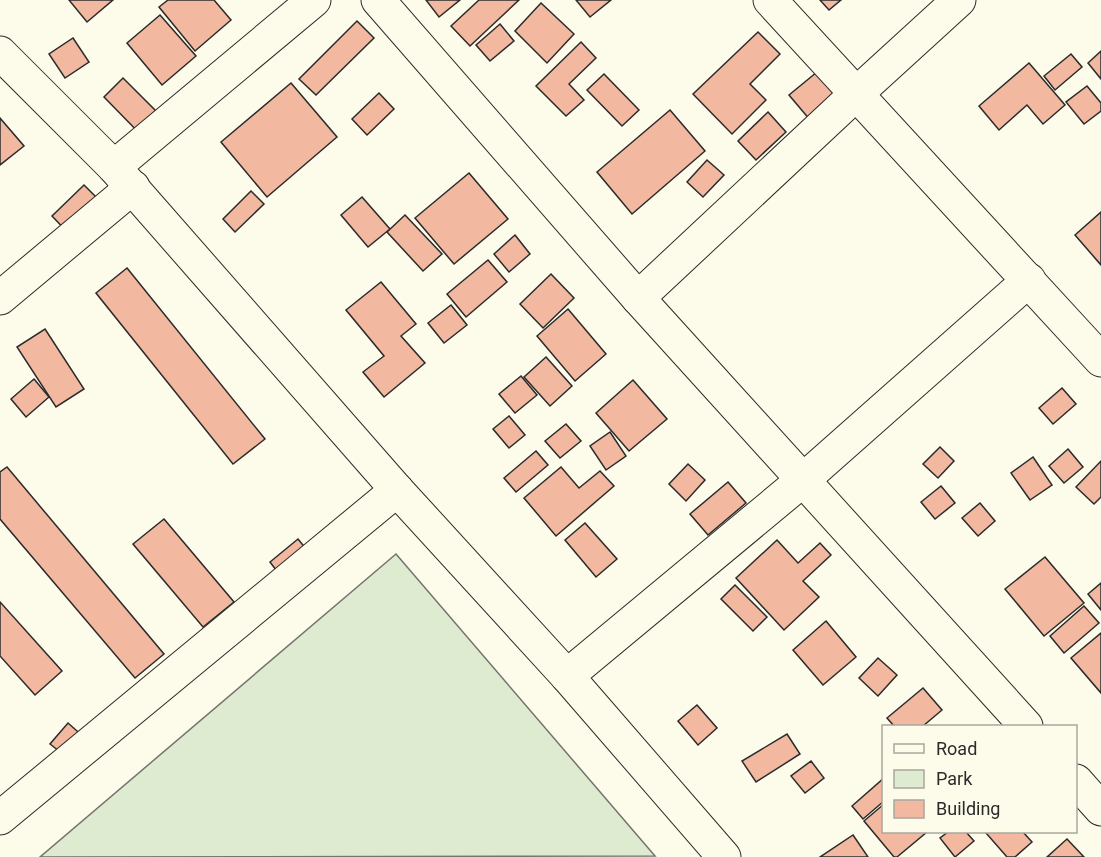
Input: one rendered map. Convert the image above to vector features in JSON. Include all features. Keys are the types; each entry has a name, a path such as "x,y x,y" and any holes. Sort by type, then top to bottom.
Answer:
{"street":[{"path":"0,298 123,177 314,0"},
{"path":"378,0 638,298 1025,725"},
{"path":"770,0 1101,360"},
{"path":"638,298 855,94 959,0"},
{"path":"0,53 123,177 397,490 567,676 710,852"},
{"path":"567,676 803,480 1029,280"},
{"path":"0,818 397,490"},
{"path":"1077,782 1101,810"}],"green space":[{"path":"396,554 655,856 40,857"}],"building":[{"path":"69,0 113,0 87,22"},
{"path":"168,0 214,0 231,20 195,51 159,7"},
{"path":"426,0 460,0 439,17"},
{"path":"479,0 519,0 470,46 451,26"},
{"path":"576,0 611,0 590,17"},
{"path":"820,0 841,0 829,10"},
{"path":"541,3 574,34 547,63 515,31"},
{"path":"160,15 196,56 162,85 127,43"},
{"path":"357,21 374,38 316,95 299,79"},
{"path":"500,24 514,41 490,61 476,45"},
{"path":"758,32 780,54 750,84 766,100 732,134 693,94"},
{"path":"73,38 89,62 65,78 49,54"},
{"path":"581,42 596,58 569,84 584,100 566,116 536,86"},
{"path":"1101,51 1101,79 1088,63"},
{"path":"1071,54 1082,67 1055,90 1044,76"},
{"path":"1029,63 1065,105 1043,124 1027,105 999,130 979,106"},
{"path":"817,72 844,104 816,127 789,95"},
{"path":"604,74 639,110 622,126 587,90"},
{"path":"123,78 165,120 146,140 104,97"},
{"path":"291,83 337,137 267,197 221,142"},
{"path":"1087,86 1101,103 1101,111 1084,124 1066,102"},
{"path":"379,93 394,109 367,135 352,119"},
{"path":"670,110 705,151 632,214 597,172"},
{"path":"768,112 786,132 756,160 738,141"},
{"path":"0,118 24,146 0,165"},
{"path":"707,160 724,175 703,197 687,182"},
{"path":"469,173 508,219 454,264 415,218"},
{"path":"84,185 105,206 72,237 52,216"},
{"path":"251,191 264,204 235,232 223,219"},
{"path":"362,197 390,229 368,247 341,215"},
{"path":"1101,212 1101,265 1075,235"},
{"path":"405,215 442,254 423,271 387,232"},
{"path":"515,235 530,254 509,272 494,254"},
{"path":"488,260 507,282 466,317 447,294"},
{"path":"127,268 265,439 233,464 96,293"},
{"path":"551,274 574,298 543,328 520,304"},
{"path":"381,282 416,324 401,336 425,363 384,397 363,372 384,356 346,310"},
{"path":"451,305 467,325 444,343 428,323"},
{"path":"568,309 606,354 575,381 537,336"},
{"path":"45,329 84,389 56,407 17,347"},
{"path":"546,357 572,386 550,406 524,377"},
{"path":"521,376 537,395 515,413 499,394"},
{"path":"34,379 49,397 26,417 11,399"},
{"path":"633,380 667,419 629,451 596,413"},
{"path":"1062,388 1076,404 1053,424 1039,408"},
{"path":"509,416 525,435 509,448 493,429"},
{"path":"566,424 581,441 560,458 545,441"},
{"path":"610,432 626,456 606,470 590,446"},
{"path":"940,447 954,461 938,478 923,464"},
{"path":"1068,449 1083,467 1064,483 1049,466"},
{"path":"536,451 548,465 516,492 504,478"},
{"path":"1033,457 1052,485 1030,500 1011,473"},
{"path":"1101,461 1101,497 1094,504 1076,487"},
{"path":"688,464 705,480 686,501 669,484"},
{"path":"7,467 164,654 135,678 0,519 0,472"},
{"path":"561,467 579,488 600,471 614,486 556,536 524,498"},
{"path":"728,482 746,503 708,535 690,514"},
{"path":"941,486 955,503 935,519 921,502"},
{"path":"980,503 995,521 978,536 962,518"},
{"path":"164,519 234,602 203,627 133,544"},
{"path":"585,523 617,559 596,577 565,540"},
{"path":"298,539 315,560 286,583 270,562"},
{"path":"777,540 798,563 820,543 831,555 803,581 819,597 784,630 736,578"},
{"path":"1045,557 1084,603 1044,636 1005,589"},
{"path":"1101,583 1101,610 1088,594"},
{"path":"735,585 767,617 753,631 721,599"},
{"path":"0,602 62,671 35,695 0,656"},
{"path":"1084,606 1099,623 1064,653 1050,636"},
{"path":"826,621 856,657 823,685 793,650"},
{"path":"1101,633 1101,693 1071,658"},
{"path":"878,658 897,675 878,696 859,678"},
{"path":"923,688 942,710 924,725 893,725 887,718"},
{"path":"697,705 717,728 698,745 678,721"},
{"path":"68,723 86,739 69,759 50,744"},
{"path":"787,734 800,754 756,782 742,761"},
{"path":"811,761 824,778 805,793 791,776"},
{"path":"882,780 882,803 863,819 852,806"},
{"path":"882,806 882,833 926,833 897,857 894,857 864,821"},
{"path":"947,833 967,833 974,841 955,857 940,838"},
{"path":"986,833 1024,833 1032,842 1015,857 1007,857"},
{"path":"853,835 868,857 820,857"},
{"path":"1067,839 1084,857 1047,857"}]}
